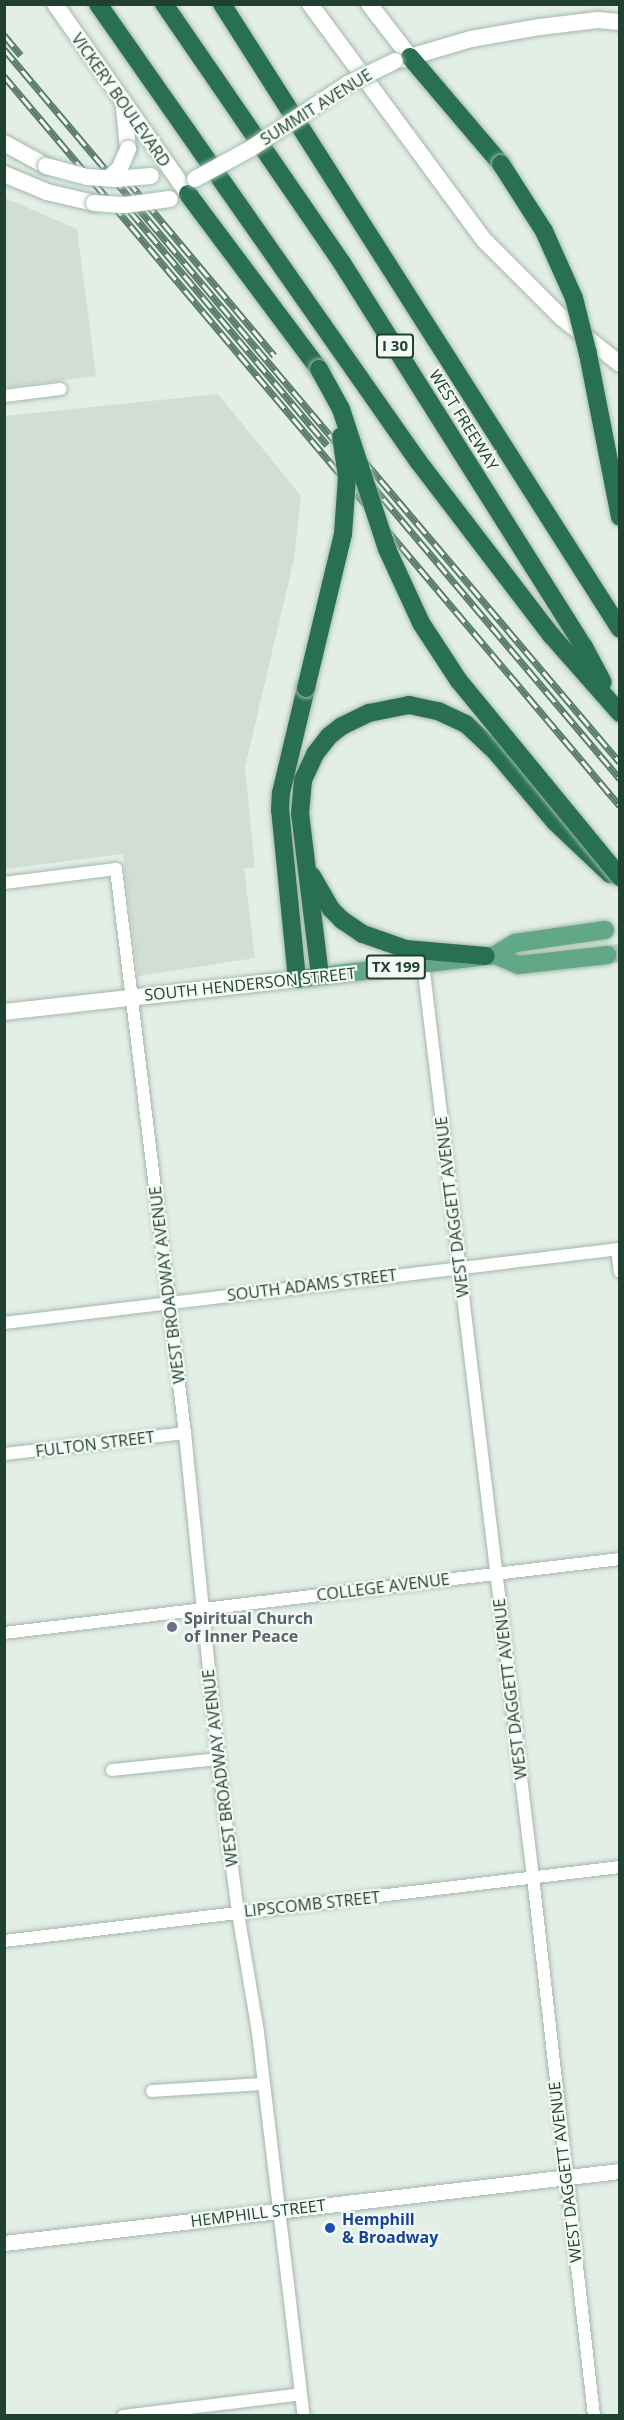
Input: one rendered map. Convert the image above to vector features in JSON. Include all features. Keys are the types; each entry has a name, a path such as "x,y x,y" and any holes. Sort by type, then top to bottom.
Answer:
{"highway":[{"path":"98,4 425,471 552,636 617,708"},
{"name":"WEST FREEWAY","path":"164,4 342,263 584,647 617,708"},
{"name":"WEST FREEWAY","path":"222,4 620,629"},
{"path":"403,59 501,164 544,231 574,298 588,354 620,517"},
{"path":"192,187 319,369 341,409 387,549 421,623 459,681 620,877"},
{"path":"297,979 280,810 281,793 339,554 348,494 343,442 319,369"},
{"path":"320,976 304,855 301,797 303,780 315,754 342,726 381,709 409,705 423,707 466,724 494,750 555,822 620,884"},
{"path":"304,855 317,886 331,909 342,920 363,934 406,949 490,956"}],"main road":[{"name":"VICKERY BOULEVARD","path":"55,4 172,172"},
{"path":"310,4 485,241 562,318 620,364"},
{"path":"369,4 403,59"},
{"name":"SUMMIT AVENUE","path":"4,174 71,199 125,205 151,204 170,199 192,187 348,84 403,59 471,39 540,27 598,20 620,22"},
{"path":"109,178 120,168 129,149 123,100"},
{"path":"4,143 46,166 87,177 151,176 172,172 192,187"},
{"name":"SOUTH HENDERSON STREET","path":"4,1012 490,956 515,943 605,930"},
{"name":"SOUTH HENDERSON STREET","path":"490,956 518,965 607,955"}],"street":[{"path":"4,396 61,389"},
{"name":"WEST BROADWAY AVENUE","path":"4,883 116,869 185,1433 218,1759 264,2084 304,2415"},
{"name":"WEST DAGGETT AVENUE","path":"423,964 533,1877 565,2177 594,2415"},
{"path":"618,1249 620,1272"},
{"name":"SOUTH ADAMS STREET","path":"4,1323 618,1249"},
{"name":"FULTON STREET","path":"4,1455 185,1433"},
{"name":"COLLEGE AVENUE","path":"4,1633 620,1559"},
{"path":"112,1770 218,1759"},
{"name":"LIPSCOMB STREET","path":"4,1941 620,1867"},
{"path":"152,2091 264,2084"},
{"name":"HEMPHILL STREET","path":"4,2243 620,2170"},
{"path":"123,2415 301,2394"}],"shaded area":[{"path":"5,198 77,229 96,376 5,387"},
{"path":"218,394 301,496 294,559 245,767 255,868 244,868 255,958 138,976 123,854 5,869 5,416"}],"tunnel":[{"path":"607,955 620,953"}],"railway":[{"path":"4,35 21,55"},
{"path":"4,49 620,779"},
{"path":"4,76 620,806"},
{"path":"127,180 274,355"},
{"path":"130,211 327,445"},
{"path":"344,437 620,762"}],"place":[{"name":"Spiritual Church of Inner Peace","path":"172,1627"},
{"name":"Hemphill & Broadway","path":"330,2228"}]}
